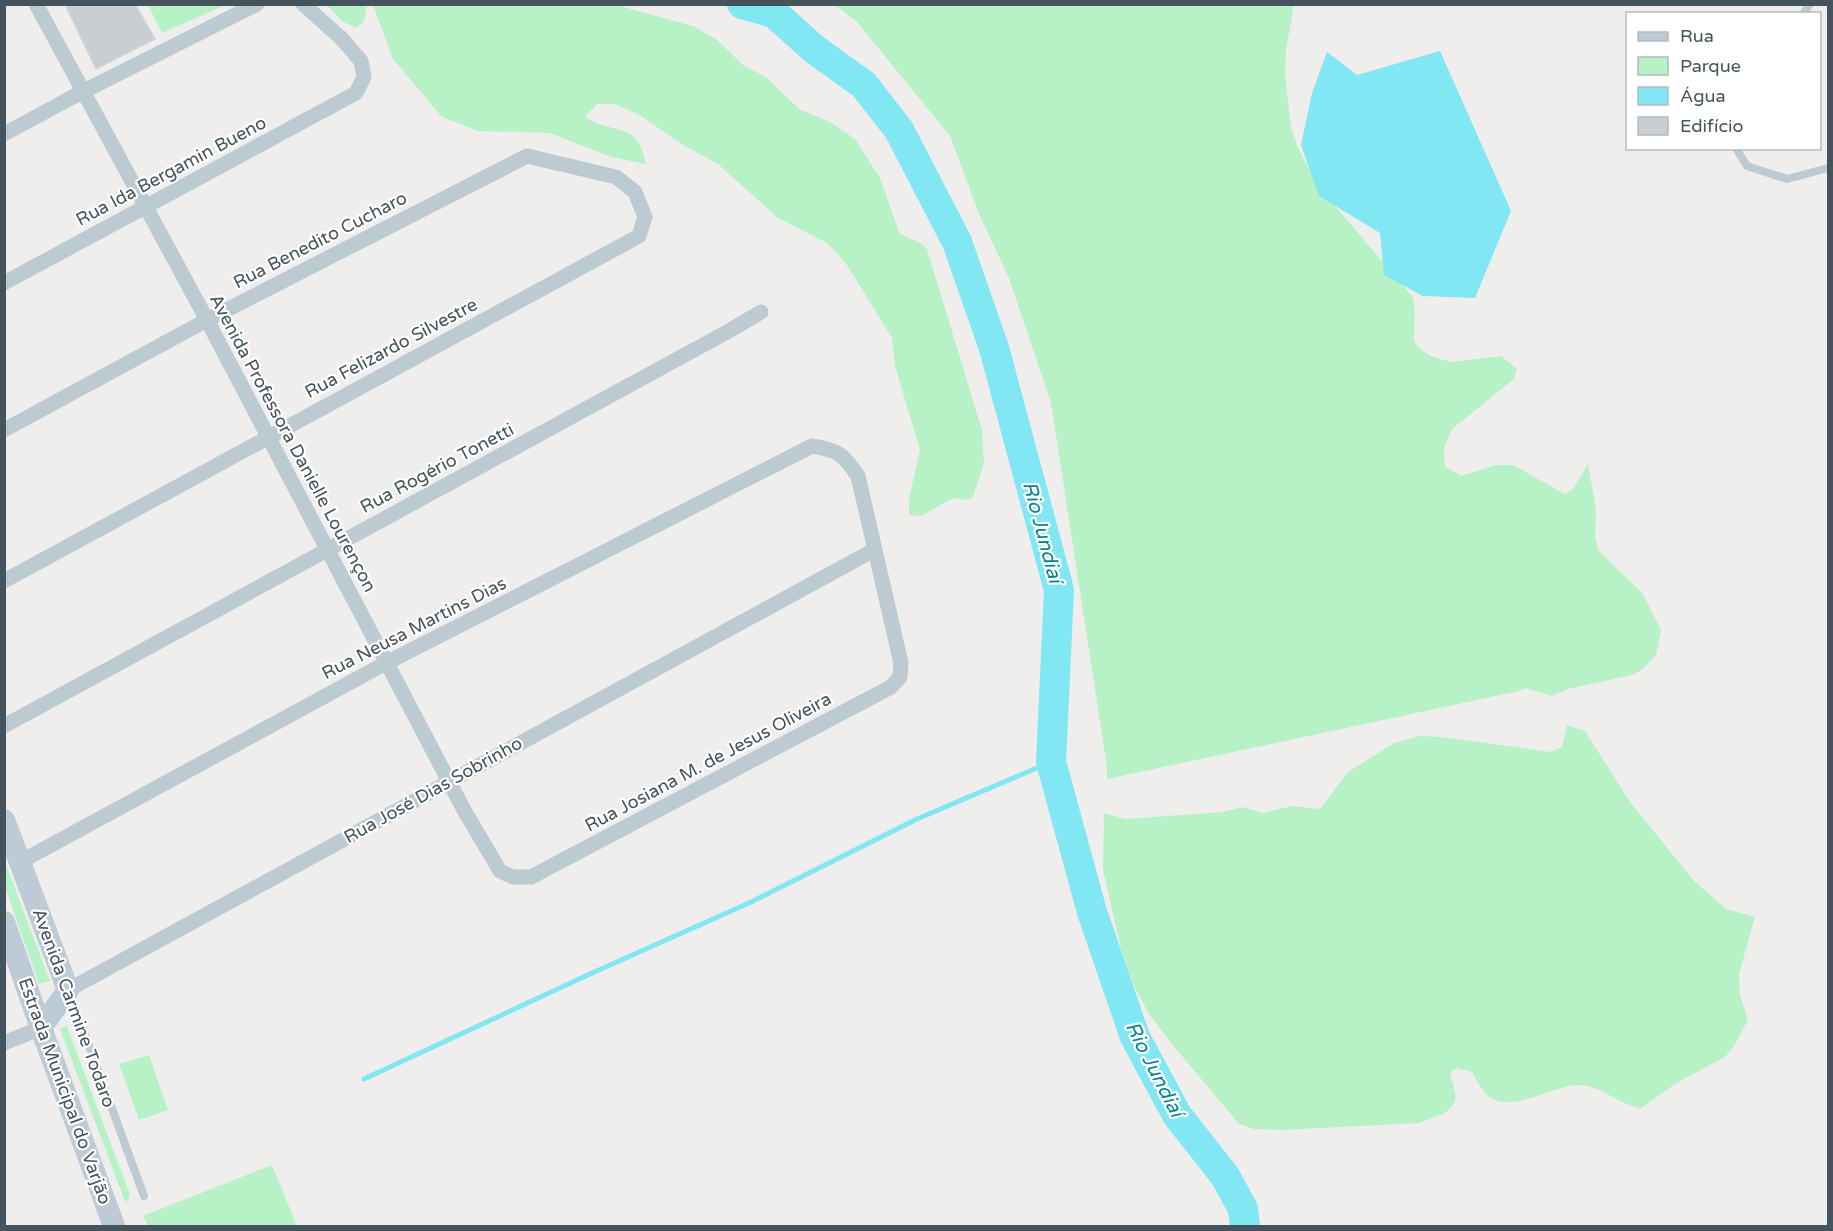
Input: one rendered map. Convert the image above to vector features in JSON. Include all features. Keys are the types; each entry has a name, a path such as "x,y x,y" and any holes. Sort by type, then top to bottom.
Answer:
{"main road":[{"name":"Avenida Carmine Todaro","path":"4,820 68,990"},
{"name":"Estrada Municipal do Varjão","path":"4,922 114,1227"},
{"name":"Rua José Dias Sobrinho","path":"41,1028 68,990"}],"street":[{"name":"Avenida Professora Danielle Lourençon","path":"36,4 207,320 464,810 500,871 513,877 531,877"},
{"path":"4,134 257,4"},
{"name":"Rua Ida Bergamin Bueno","path":"4,283 356,93 364,77 361,61 342,39 303,4"},
{"name":"Rua Felizardo Silvestre","path":"4,581 639,237 645,217 642,209 635,192 616,177 527,156"},
{"name":"Rua Benedito Cucharo","path":"4,430 207,320 527,156"},
{"name":"Rua Rogério Tonetti","path":"4,726 761,312"},
{"name":"Rua Neusa Martins Dias","path":"20,862 386,663 812,446 832,449 847,460 858,476 874,550"},
{"name":"Rua Josiana M. de Jesus Oliveira","path":"531,877 891,687 900,677 901,663 874,550"},
{"name":"Rua José Dias Sobrinho","path":"68,990 874,550"},
{"path":"4,1043 41,1028"}],"lane":[{"path":"1737,150 1747,166 1787,179 1828,168"},
{"name":"Avenida Carmine Todaro","path":"68,990 144,1196"}],"green space":[{"path":"222,4 223,6 162,33 148,5"},
{"path":"327,5 367,5 364,21 356,28 342,21"},
{"path":"373,5 616,5 693,26 717,40 743,65 766,77 799,109 832,123 855,139 880,178 899,232 927,249 982,430 984,464 973,497 969,500 953,498 921,516 909,515 909,498 920,450 895,366 892,338 845,262 827,243 778,218 718,164 683,145 641,116 615,104 597,104 585,117 631,135 642,150 646,164 611,157 550,133 478,131 442,117 393,59"},
{"path":"835,5 1294,5 1286,50 1285,76 1291,127 1298,148 1318,186 1412,296 1415,308 1414,340 1418,347 1430,356 1451,362 1501,356 1517,369 1514,379 1452,429 1444,448 1445,466 1461,476 1496,465 1513,465 1565,494 1573,489 1588,464 1596,509 1595,537 1598,550 1643,594 1661,630 1656,655 1643,669 1632,675 1568,689 1552,696 1525,688 1107,779 1051,403 1009,278 979,214 950,136 857,22"},
{"path":"1567,725 1585,731 1630,802 1694,881 1726,909 1755,917 1739,974 1740,995 1748,1020 1734,1046 1725,1057 1678,1082 1641,1108 1594,1088 1577,1085 1519,1101 1496,1100 1485,1093 1472,1072 1457,1068 1450,1073 1456,1096 1454,1104 1445,1113 1419,1123 1283,1130 1254,1129 1239,1124 1149,1014 1133,984 1121,949 1103,869 1104,813 1125,819 1223,812 1242,807 1263,813 1292,806 1320,809 1348,772 1394,743 1420,736 1442,737 1551,752 1562,747"},
{"path":"4,862 50,981 39,984 5,887"},
{"path":"67,1026 130,1195 126,1204 60,1029"},
{"path":"149,1055 168,1110 139,1120 119,1064"},
{"path":"272,1165 297,1226 148,1226 143,1216"}],"water":[{"path":"1440,51 1511,211 1475,298 1423,296 1384,275 1380,233 1319,196 1301,145 1312,93 1327,52 1357,75"}],"building":[{"path":"65,4 135,4 155,39 96,69"}],"waterway":[{"name":"Rio Jundiaí","path":"742,4 774,13 814,49 864,85 899,130 957,242 994,348 1059,590 1051,762 1092,912 1135,1037 1177,1115 1225,1176 1243,1209 1245,1226"},
{"path":"364,1079 751,902 917,819 1051,762"}]}
